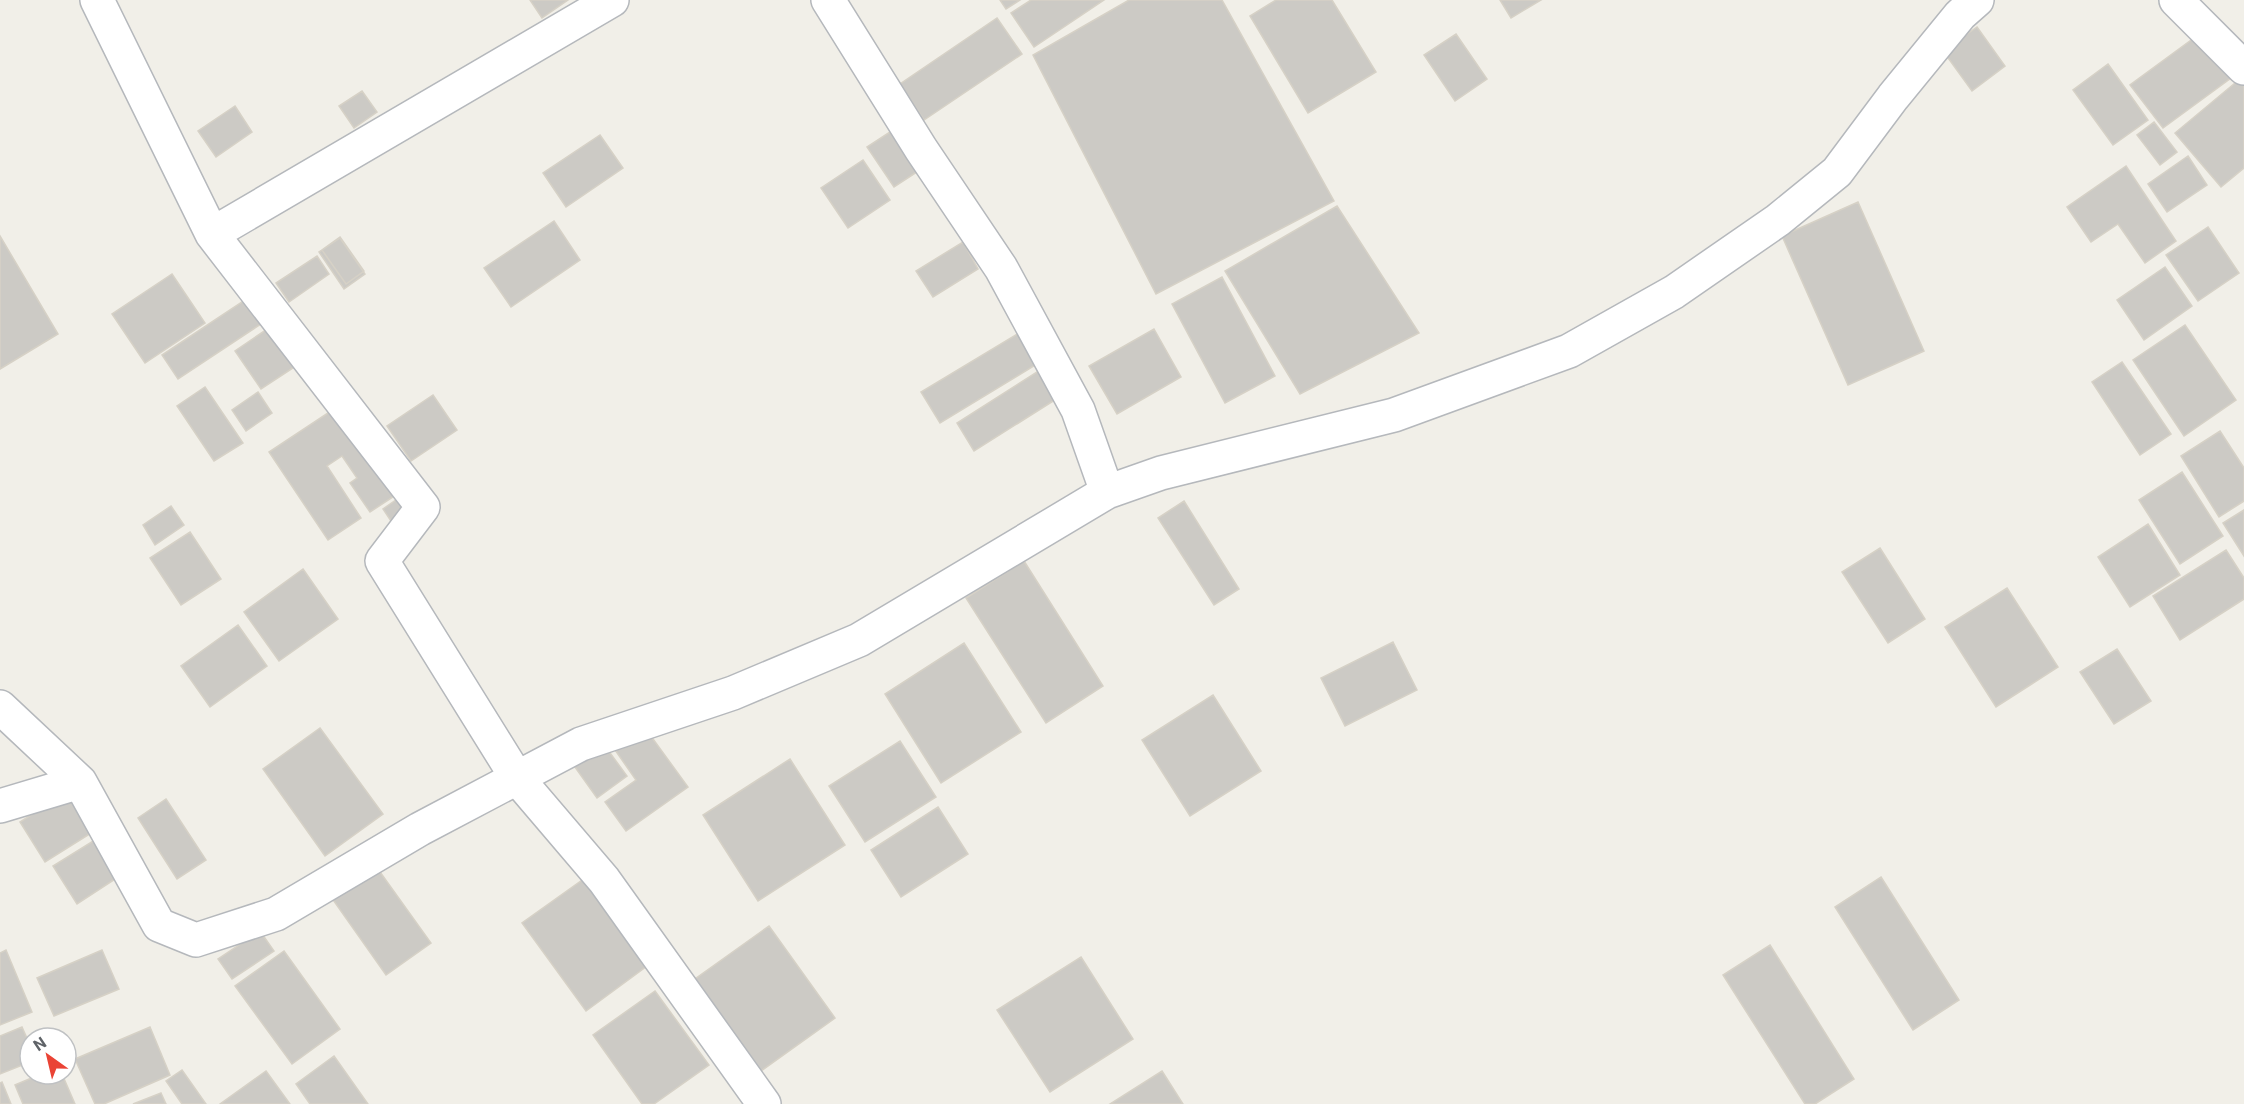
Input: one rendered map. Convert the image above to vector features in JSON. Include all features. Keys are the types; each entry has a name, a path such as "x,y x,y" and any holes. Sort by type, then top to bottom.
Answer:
{"street":[{"path":"97,0 212,234 423,507 382,561 517,778 604,880 764,1104"},
{"path":"212,234 612,0"},
{"path":"828,0 921,149 1001,268 1078,411 1107,492"},
{"path":"0,707 80,783 159,925 196,940 276,914 420,829 581,744 733,693 859,640 1107,492 1161,473 1394,415 1569,351 1665,297 1778,220 1837,172 1900,88 1960,15 1977,0"},
{"path":"2176,0 2244,68"},
{"path":"0,806 80,783"}],"building":[{"path":"530,0 568,0 542,18"},
{"path":"1000,0 1020,0 1006,9"},
{"path":"1031,0 1104,0 1034,47 1011,13"},
{"path":"1129,0 1222,0 1334,201 1156,294 1033,55"},
{"path":"1276,0 1332,0 1376,72 1308,113 1250,16"},
{"path":"1500,0 1541,0 1511,18"},
{"path":"997,18 1022,54 924,120 900,84"},
{"path":"1977,27 2005,66 1972,91 1943,51"},
{"path":"1456,34 1487,79 1455,101 1424,55"},
{"path":"2198,35 2231,78 2163,128 2130,85"},
{"path":"2108,64 2148,120 2113,145 2073,90"},
{"path":"2241,78 2244,82 2244,168 2221,187 2175,133"},
{"path":"362,91 377,112 354,128 339,106"},
{"path":"235,106 252,132 216,157 198,131"},
{"path":"2154,122 2177,152 2160,165 2137,135"},
{"path":"896,128 923,168 894,187 867,147"},
{"path":"600,135 623,168 566,207 543,173"},
{"path":"2188,156 2207,185 2167,212 2148,184"},
{"path":"863,160 890,200 848,228 821,188"},
{"path":"2126,166 2176,241 2145,263 2118,224 2091,242 2067,207"},
{"path":"1858,202 1924,351 1848,385 1782,236"},
{"path":"1337,206 1419,333 1300,394 1225,271"},
{"path":"554,221 580,260 511,307 484,268"},
{"path":"2208,227 2239,273 2198,301 2166,255"},
{"path":"0,236 58,334 0,369"},
{"path":"340,237 364,271 346,284 322,250"},
{"path":"340,238 365,274 344,289 319,252"},
{"path":"963,242 978,269 933,297 916,271"},
{"path":"317,256 329,274 289,302 276,283"},
{"path":"2165,267 2192,306 2144,340 2117,300"},
{"path":"172,274 205,323 145,363 112,314"},
{"path":"1222,277 1275,376 1225,403 1172,304"},
{"path":"260,290 276,314 178,379 162,355"},
{"path":"276,323 302,362 261,389 235,351"},
{"path":"2185,325 2236,400 2184,436 2133,360"},
{"path":"1154,329 1181,377 1117,414 1089,366"},
{"path":"1019,333 1037,364 940,423 921,392"},
{"path":"2122,362 2171,434 2140,455 2092,382"},
{"path":"1040,370 1058,398 974,451 957,423"},
{"path":"205,387 243,443 214,461 177,406"},
{"path":"258,392 272,413 246,431 232,410"},
{"path":"433,395 457,430 411,461 387,426"},
{"path":"349,399 408,487 370,512 350,483 357,478 342,456 327,466 361,518 328,540 269,452"},
{"path":"2220,431 2244,468 2244,501 2219,517 2181,456"},
{"path":"2182,472 2223,536 2180,564 2139,500"},
{"path":"413,488 393,524 383,509"},
{"path":"1184,501 1239,589 1214,605 1158,518"},
{"path":"171,506 184,525 155,545 143,525"},
{"path":"2244,510 2244,556 2223,523"},
{"path":"2148,524 2180,575 2130,607 2098,557"},
{"path":"190,532 221,579 181,605 150,558"},
{"path":"1880,548 1925,619 1888,643 1842,572"},
{"path":"2226,550 2244,578 2244,599 2180,640 2153,596"},
{"path":"1024,561 1103,686 1046,723 966,598"},
{"path":"303,569 338,619 279,661 244,612"},
{"path":"2007,588 2058,667 1996,707 1945,627"},
{"path":"238,625 267,666 210,707 181,666"},
{"path":"1393,642 1417,690 1345,726 1321,678"},
{"path":"964,643 1021,732 941,783 885,694"},
{"path":"2117,649 2151,701 2114,724 2080,672"},
{"path":"1213,695 1261,771 1190,816 1142,740"},
{"path":"320,728 383,814 325,856 263,769"},
{"path":"645,728 688,787 626,831 605,802 636,780 615,750"},
{"path":"900,741 936,797 865,842 829,786"},
{"path":"602,742 627,776 597,798 572,763"},
{"path":"790,759 845,845 758,901 703,815"},
{"path":"78,785 104,825 45,862 20,822"},
{"path":"166,799 206,860 177,879 138,818"},
{"path":"938,807 968,854 901,897 871,850"},
{"path":"106,833 129,870 77,904 53,866"},
{"path":"375,865 431,943 386,975 331,897"},
{"path":"1881,877 1959,1000 1913,1030 1835,907"},
{"path":"585,878 647,966 586,1011 522,923"},
{"path":"769,926 835,1018 761,1071 695,979"},
{"path":"260,931 274,951 232,979 218,959"},
{"path":"1770,945 1854,1079 1815,1104 1805,1104 1723,975"},
{"path":"6,950 32,1012 0,1025 0,953"},
{"path":"102,950 119,989 54,1016 37,978"},
{"path":"284,951 340,1029 292,1064 235,986"},
{"path":"1081,957 1133,1039 1050,1092 997,1010"},
{"path":"655,991 709,1065 654,1104 642,1104 593,1035"},
{"path":"150,1027 170,1075 104,1104 95,1104 78,1066 78,1058"},
{"path":"18,1029 18,1067 0,1074 0,1036"},
{"path":"334,1056 368,1104 310,1104 296,1084"},
{"path":"182,1070 206,1104 182,1104 166,1081"},
{"path":"266,1071 290,1104 220,1104"},
{"path":"1162,1071 1183,1104 1110,1104"},
{"path":"2,1082 11,1104 0,1104 0,1083"},
{"path":"15,1085 67,1086 75,1104 23,1104"},
{"path":"161,1093 166,1104 133,1104"}]}
